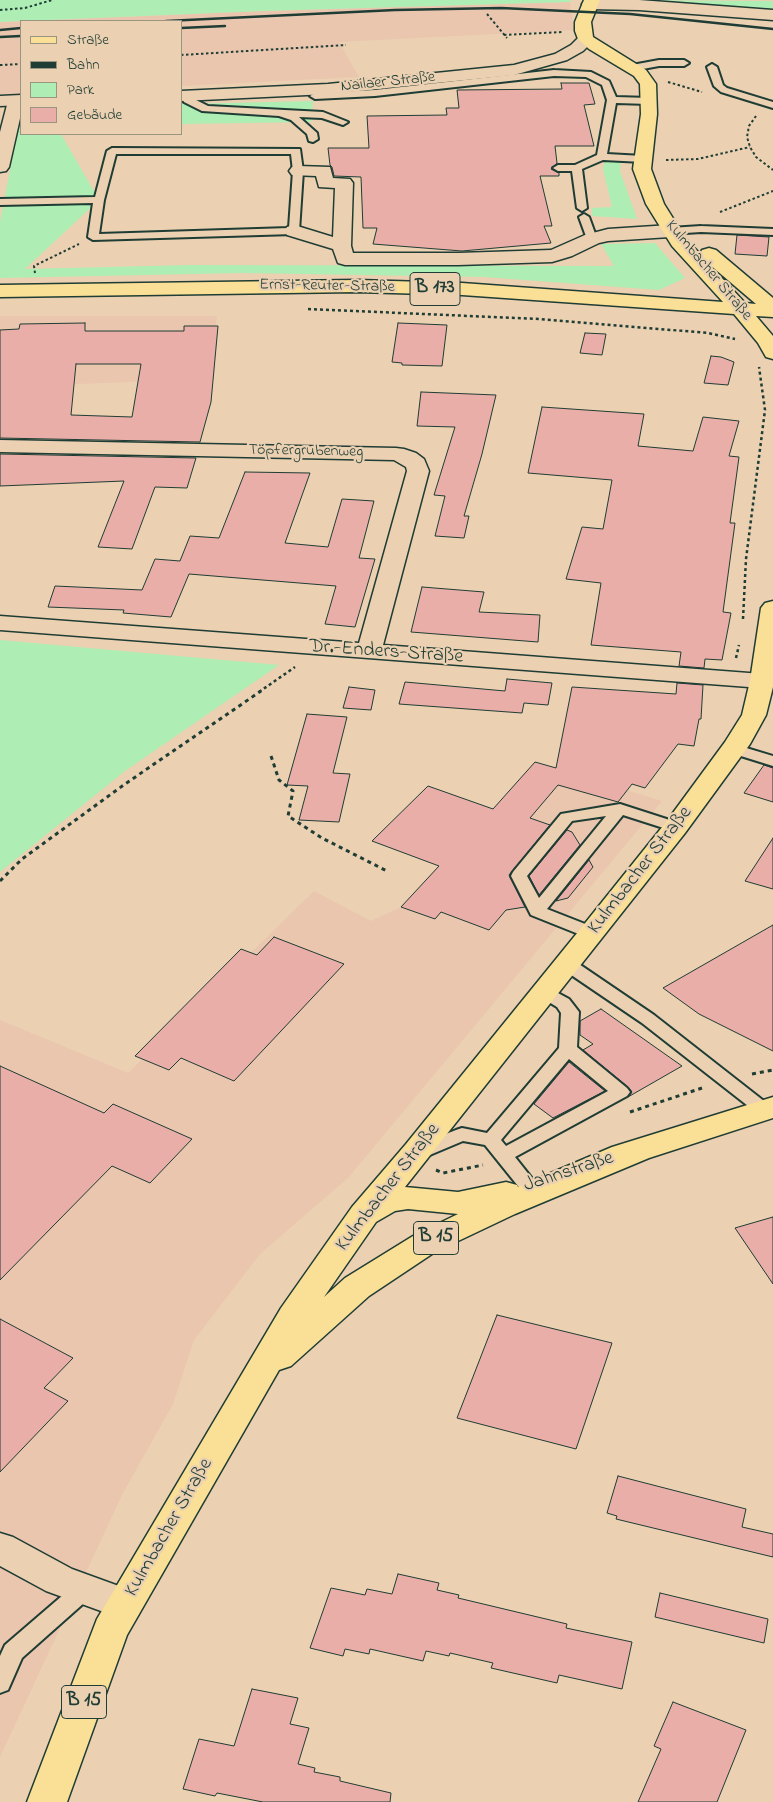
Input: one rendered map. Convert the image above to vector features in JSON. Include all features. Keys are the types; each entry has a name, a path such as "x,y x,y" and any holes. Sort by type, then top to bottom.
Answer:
{"main road":[{"path":"586,39 582,31 583,22 591,2"},
{"name":"Kulmbacher Straße","path":"586,39 632,68 646,81 649,114 643,159 644,178 660,213 740,309 763,326 767,341 766,357"},
{"name":"Kulmbacher Straße","path":"675,231 722,264 773,310"},
{"name":"Ernst-Reuter-Straße","path":"0,291 357,286 471,290 773,310"},
{"name":"Ernst-Reuter-Straße","path":"0,306 246,301 373,302 544,310 763,326"},
{"name":"Kulmbacher Straße","path":"47,1802 110,1630 293,1316 363,1215 417,1152 568,964 676,827 733,749 754,715 768,682 773,608"},
{"name":"Jahnstraße","path":"363,1215 387,1201 408,1198 458,1203 529,1186 768,1108"},
{"name":"B 15","path":"259,1374 357,1287 408,1253 504,1206 640,1149"}],"street":[{"path":"591,2 773,15"},
{"name":"Nailaer Straße","path":"184,96 323,89 514,70 560,57 577,48 586,39"},
{"path":"0,167 12,101"},
{"path":"298,171 327,171 325,183 344,183 342,246 345,259 458,263 552,256 592,239 608,235 675,231"},
{"path":"294,230 342,246"},
{"name":"Töpfergrubenweg","path":"0,446 396,454 408,458 416,464 418,471 369,651"},
{"name":"Dr.-Enders-Straße","path":"0,623 768,682"},
{"path":"0,1548 59,1580 125,1604"}],"lane":[{"path":"632,68 659,63 684,63"},
{"path":"712,67 719,86 724,90 773,105"},
{"path":"315,96 375,93 554,74 588,74 606,83 612,100 602,148 602,157"},
{"path":"184,96 187,100 206,109 323,116 343,122"},
{"path":"612,100 649,101"},
{"path":"269,113 295,118 312,133 313,139"},
{"path":"296,150 298,171 294,230 93,237 99,200 112,151 296,150"},
{"path":"558,168 577,168 602,157 643,159"},
{"path":"577,168 583,212 592,239"},
{"path":"0,202 99,200"},
{"path":"675,231 701,229 773,232"},
{"path":"733,749 773,761"},
{"path":"592,933 536,911 519,876 567,817 620,809 676,827"},
{"path":"536,911 620,809"},
{"path":"568,964 648,1019 768,1108"},
{"path":"491,1140 568,1049 570,1012 563,1003 545,992"},
{"path":"503,1154 621,1092 568,1049"},
{"path":"417,1152 462,1134 491,1140 529,1186"},
{"path":"0,1683 13,1652 85,1589"}],"path":[{"path":"0,10 25,8 52,0"},
{"path":"487,14 507,38"},
{"path":"504,35 564,32 564,35"},
{"path":"182,55 346,45"},
{"path":"0,65 20,64"},
{"path":"757,115 749,126 747,138 756,157 773,170"},
{"path":"643,159 698,160 750,147"},
{"path":"34,266 93,237"},
{"path":"302,309 427,312 539,319 704,332 737,339"},
{"path":"743,621 746,559 765,410 766,357"},
{"path":"732,679 741,638"},
{"path":"0,881 22,859 125,784 322,648"},
{"path":"271,756 279,780 293,791 288,816 322,838 387,871"}],"shaded area":[{"path":"570,2 574,30 339,42 359,77 182,86 182,20 48,20 264,11"},
{"path":"20,21 20,94 0,95 0,22"},
{"path":"0,316 217,316 208,379 0,387"},
{"path":"535,762 662,801 348,1178 260,1254 194,1340 173,1404 123,1493 0,1757 0,1020 128,1073 314,891 371,921 401,907"}],"green space":[{"path":"0,0 571,0 570,2 264,11 0,22"},
{"path":"614,0 773,1 773,10"},
{"path":"313,101 311,122 182,124 182,104"},
{"path":"20,118 20,135 62,135 99,200 25,269 190,265 614,266 601,244 655,243 685,278 659,290 484,277 242,273 0,278 0,222"},
{"path":"606,157 621,158 620,171 637,219 592,216 592,208 612,207 603,169"},
{"path":"0,640 279,665 125,771 0,872"}],"building":[{"path":"561,83 589,83 595,104 584,105 594,146 555,146 557,163 551,169 559,173 559,176 540,176 552,226 544,226 551,243 462,251 373,244 377,228 363,228 361,177 334,176 330,165 328,148 369,148 367,116 447,115 446,108 459,108 457,90 562,89"},
{"path":"737,235 769,237 767,256 735,254"},
{"path":"85,323 85,331 184,331 184,326 218,326 211,402 200,442 0,438 0,330 19,329 20,324","holes":["76,364 141,364 132,417 71,415"]},
{"path":"398,323 447,325 442,366 402,365 402,363 392,362"},
{"path":"585,333 606,334 602,355 580,353"},
{"path":"711,356 721,357 734,362 728,385 704,383"},
{"path":"421,392 496,395 482,454 464,516 469,516 464,538 435,536 445,496 434,495 455,427 417,426"},
{"path":"542,407 644,414 638,446 693,451 703,417 739,421 729,456 739,457 730,523 735,523 723,612 731,613 722,660 705,659 704,668 679,666 681,652 591,645 601,583 566,579 582,527 603,529 612,480 528,473"},
{"path":"0,454 196,458 187,488 155,487 132,549 98,547 124,481 0,486"},
{"path":"245,472 310,473 285,543 328,547 342,499 374,501 359,558 375,559 355,627 325,624 336,586 189,574 171,617 123,613 124,610 48,607 55,586 142,590 155,559 180,561 190,536 219,538"},
{"path":"422,587 484,592 479,612 540,615 538,642 411,632"},
{"path":"507,679 552,683 548,705 524,703 522,713 399,704 405,682 505,691"},
{"path":"677,683 703,685 701,719 699,719 694,746 678,744 645,788 632,784 618,802 558,785 530,818 550,825 509,875 525,907 506,910 489,930 441,912 435,919 401,907 439,866 372,841 428,786 493,809 535,762 556,768 572,687 676,694"},
{"path":"349,687 375,690 371,710 343,708"},
{"path":"307,714 347,717 333,773 350,774 339,822 299,820 308,786 287,785"},
{"path":"764,765 773,768 773,802 744,793"},
{"path":"567,830 572,832 580,845 539,895 529,876"},
{"path":"773,838 773,889 745,881"},
{"path":"589,860 593,867 568,898 556,901"},
{"path":"773,925 773,1051 699,1014 663,988"},
{"path":"274,937 344,964 234,1081 181,1058 169,1070 135,1056 241,949 257,955"},
{"path":"601,1009 682,1066 628,1097 632,1092 628,1087 583,1050 593,1044 580,1035 580,1021"},
{"path":"569,1062 605,1091 553,1118 534,1104"},
{"path":"0,1066 104,1113 113,1104 192,1139 150,1183 112,1166 0,1280"},
{"path":"773,1217 773,1284 735,1228"},
{"path":"497,1315 612,1343 576,1449 457,1418"},
{"path":"0,1319 73,1358 44,1388 68,1401 0,1472"},
{"path":"618,1476 746,1509 742,1527 773,1534 773,1557 616,1519 617,1516 607,1513"},
{"path":"398,1574 439,1583 437,1590 459,1595 458,1598 567,1624 566,1628 632,1642 622,1689 559,1675 557,1683 491,1668 493,1663 450,1653 449,1656 426,1651 423,1661 370,1649 369,1654 345,1649 343,1656 310,1648 331,1588 365,1595 367,1589 392,1594"},
{"path":"660,1593 768,1619 764,1643 655,1617"},
{"path":"252,1689 298,1698 290,1724 309,1728 298,1764 315,1768 314,1772 340,1777 340,1781 391,1793 390,1802 263,1802 217,1793 215,1796 183,1789 199,1739 234,1746"},
{"path":"673,1702 746,1730 717,1802 638,1802 661,1749 654,1746"}],"railway":[{"path":"182,20 395,10 501,8 630,14 773,29"},
{"path":"182,28 225,26"},
{"path":"0,30 20,28"},
{"path":"0,37 20,36"}]}
